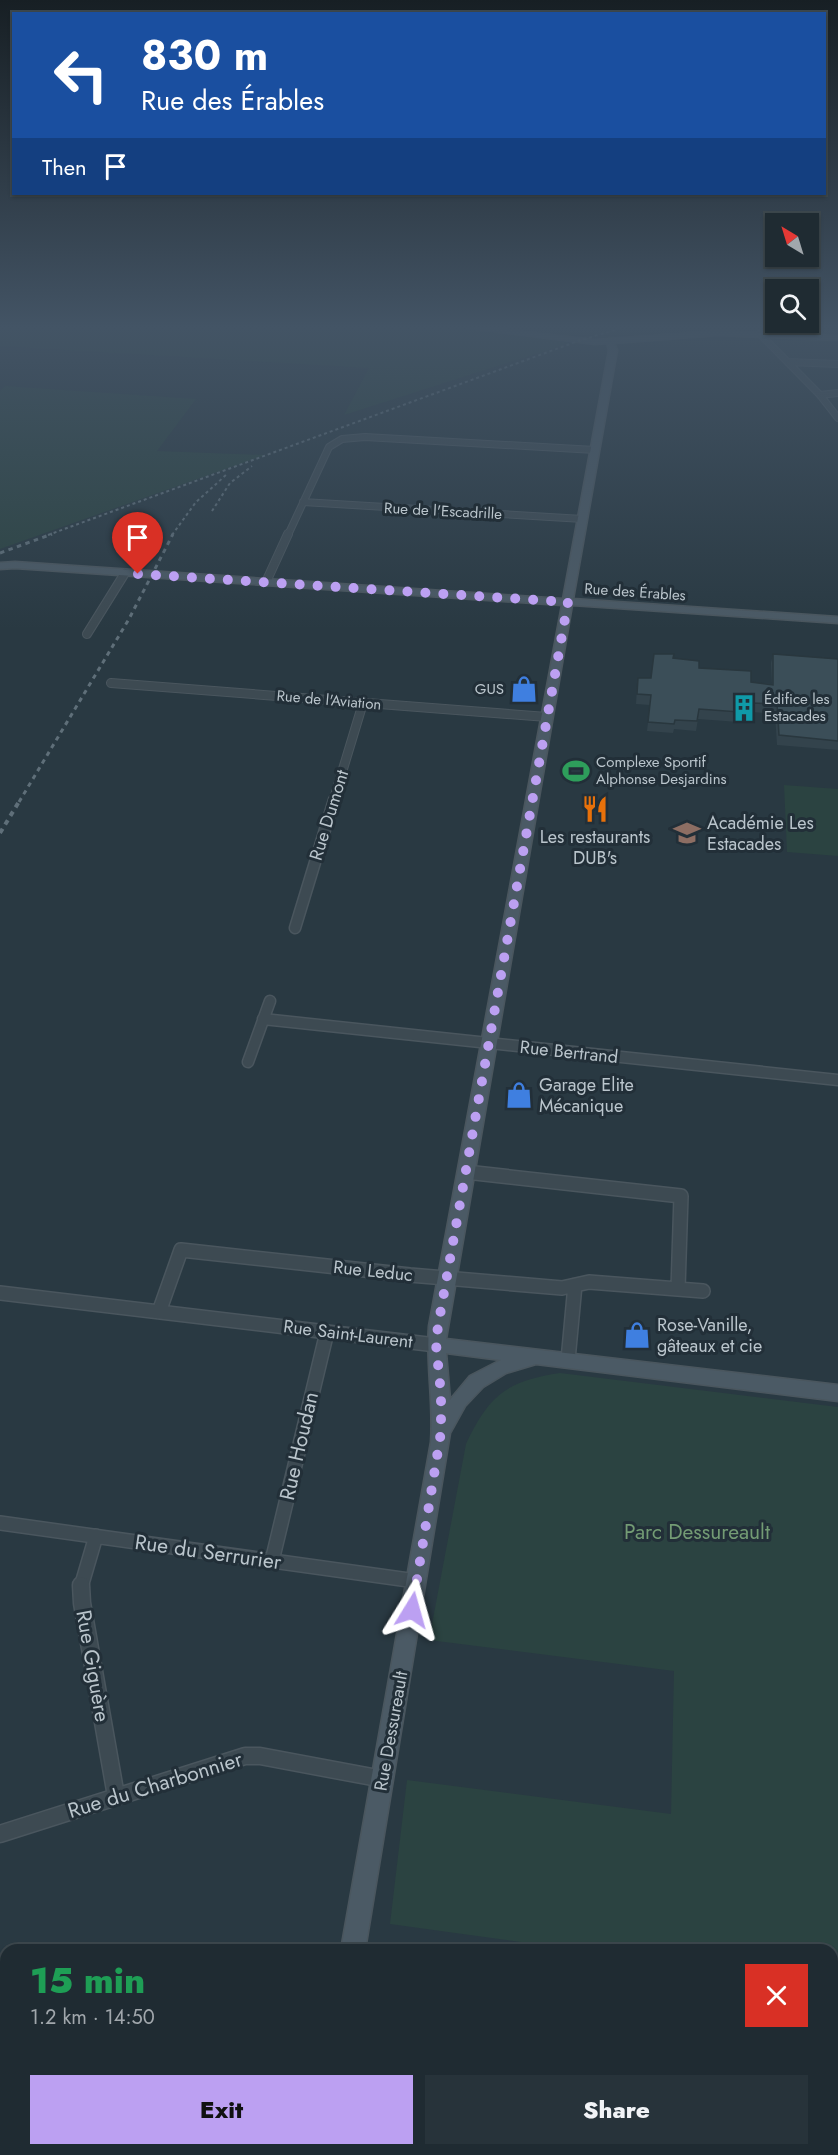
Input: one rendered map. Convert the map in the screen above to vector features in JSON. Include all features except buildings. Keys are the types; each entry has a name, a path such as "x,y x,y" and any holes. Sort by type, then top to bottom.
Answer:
{"street":[{"name":"Rue Dessureault","path":"354,1944 441,1432 441,1394 436,1344 599,429"},
{"path":"266,582 329,447 335,441 364,437 595,450"},
{"name":"Rue de l'Escadrille","path":"303,502 583,519"},
{"name":"Rue des Érables","path":"0,566 15,565 838,620"},
{"path":"87,634 125,573"},
{"name":"Rue de l'Aviation","path":"111,683 547,717"},
{"name":"Rue Dumont","path":"295,928 363,703"},
{"path":"248,1062 270,1001"},
{"name":"Rue Bertrand","path":"264,1019 838,1080"},
{"path":"466,1172 681,1196 678,1289"},
{"name":"Rue Leduc","path":"159,1312 181,1250 410,1275 562,1288 589,1282 703,1291"},
{"path":"441,1432 453,1407 478,1379 510,1364 558,1359 575,1285"},
{"name":"Rue Saint-Laurent","path":"0,1293 838,1393"},
{"name":"Rue Houdan","path":"272,1561 327,1332"},
{"name":"Rue du Serrurier","path":"0,1523 416,1581"},
{"name":"Rue Giguère","path":"96,1536 83,1578 82,1603 116,1796"},
{"name":"Rue du Charbonnier","path":"0,1834 244,1756 260,1756 383,1779"}],"green space":[{"path":"0,429 174,429 157,451 265,455 0,549"},
{"path":"784,785 838,789 838,856 787,852"},
{"name":"Parc Dessureault","path":"560,1373 838,1407 838,1944 535,1944 390,1924 407,1780 671,1814 674,1671 429,1640 466,1444 483,1413 502,1393 513,1386 542,1376"}],"railway":[{"path":"48,535 339,429"},
{"path":"212,511 230,483 252,466"},
{"path":"172,535 196,502 226,475"},
{"path":"0,553 52,534"},
{"path":"19,802 129,619 173,534"},
{"path":"0,833 20,800"}],"place":[{"name":"GUS","path":"524,689"},
{"name":"Édifice les Estacades","path":"744,708"},
{"name":"Complexe Sportif Alphonse Desjardins","path":"576,771"},
{"name":"Les restaurants DUB's","path":"595,809"},
{"name":"Académie Les Estacades","path":"687,833"},
{"name":"Garage Elite Mécanique","path":"519,1095"},
{"name":"Rose-Vanille, gâteaux et cie","path":"637,1335"}],"route":[{"path":"138,574 568,602 438,1326 436,1344 441,1394 441,1432 412,1610"}]}
